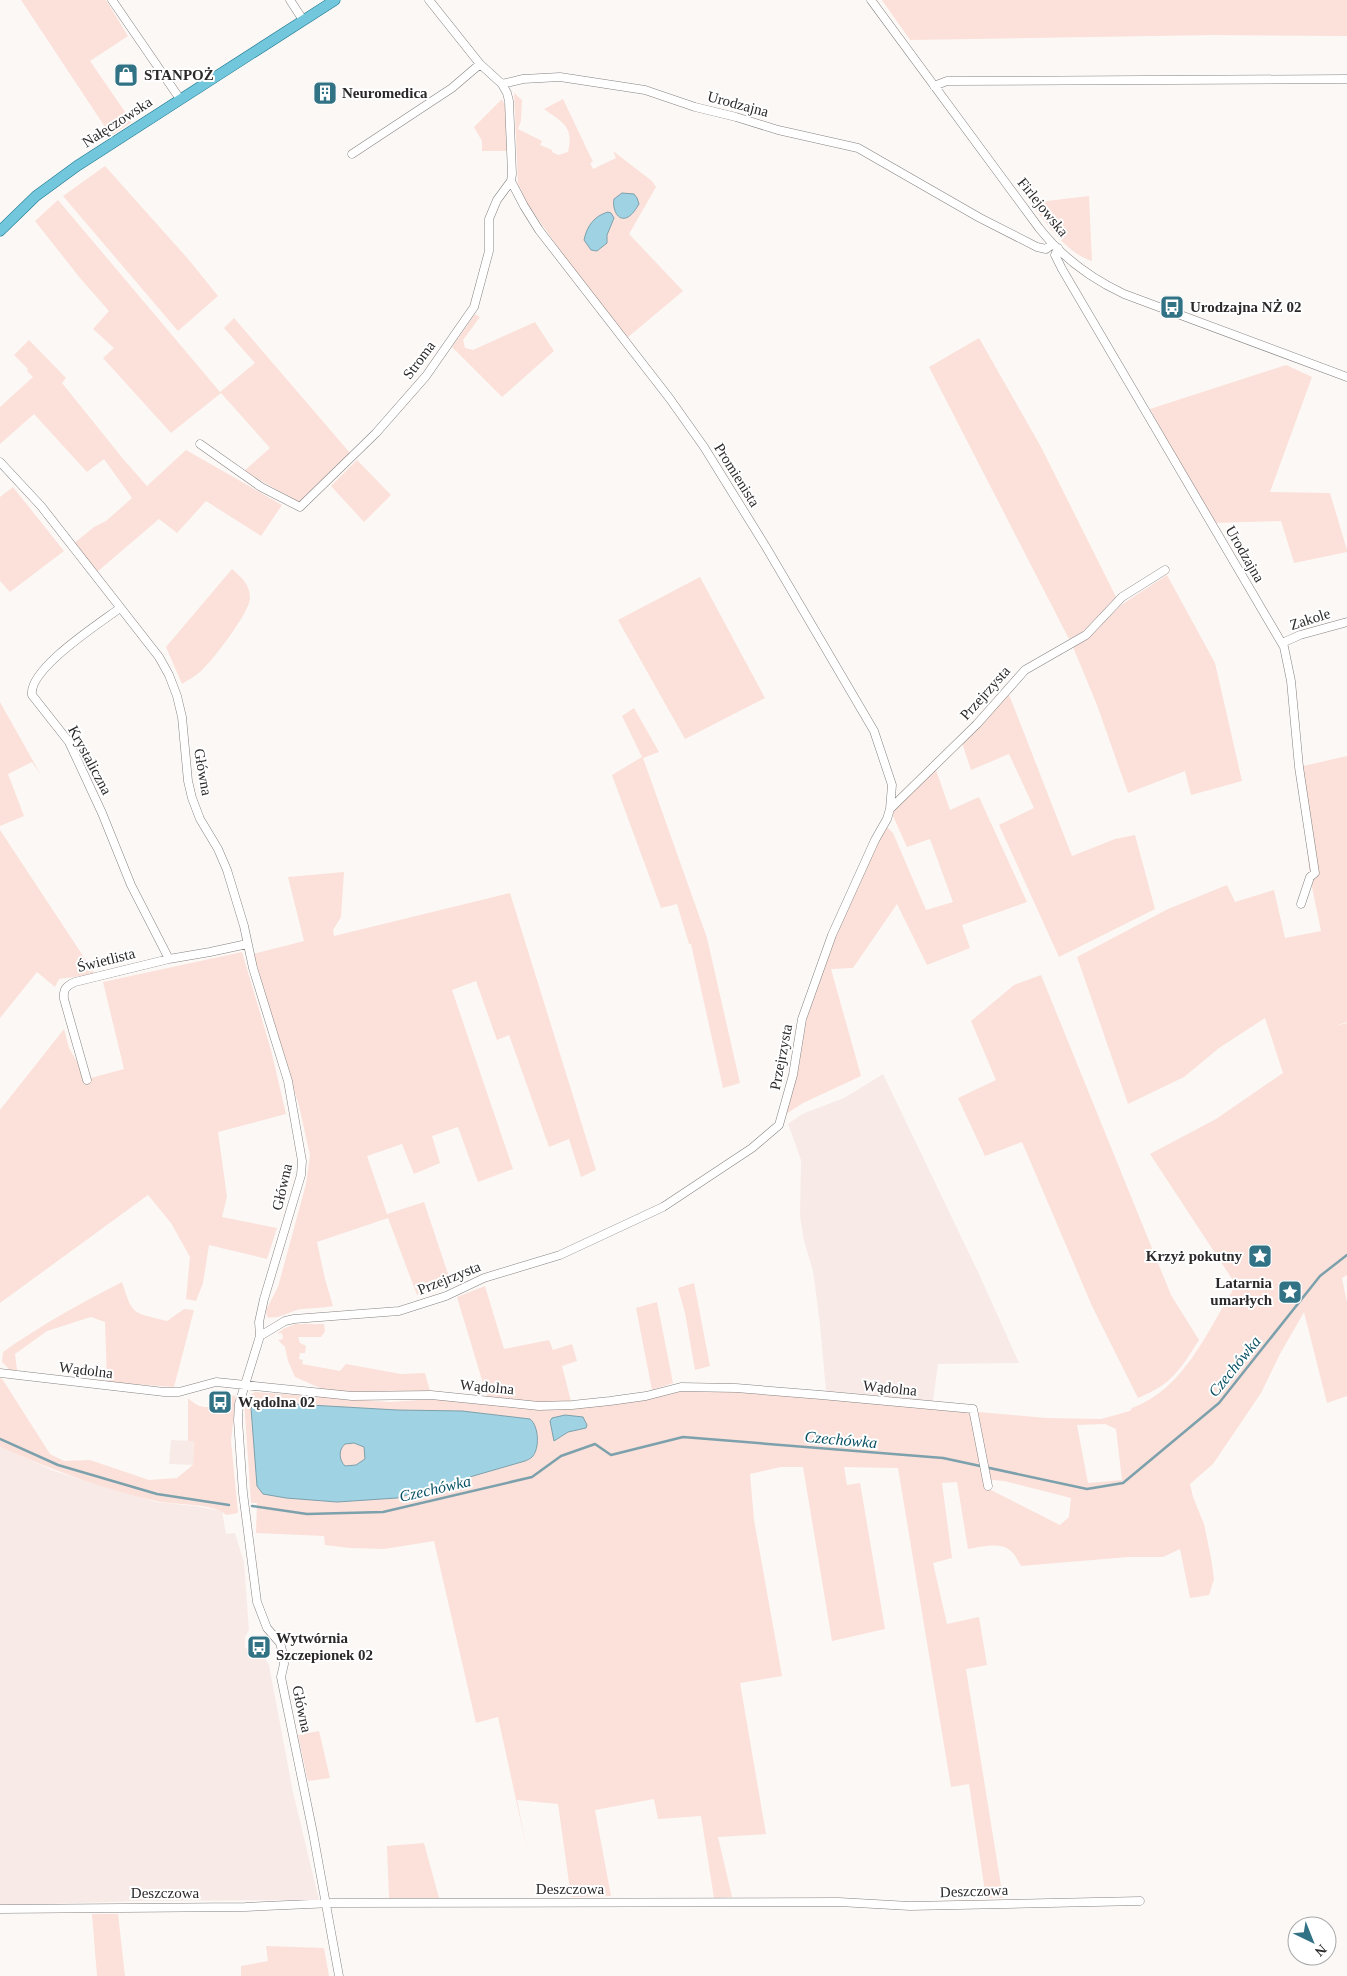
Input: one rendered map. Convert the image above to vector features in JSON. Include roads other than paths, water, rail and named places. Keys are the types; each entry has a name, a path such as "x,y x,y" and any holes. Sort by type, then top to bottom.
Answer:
{"main road":[{"name":"Nałęczowska","path":"0,231 36,196 53,183 335,0"}],"street":[{"path":"112,0 180,99"},
{"path":"290,0 303,20"},
{"path":"429,0 480,64 502,84 509,101 511,181"},
{"name":"Firlejowska","path":"871,0 1034,221 1056,246 1088,272 1124,294 1347,377"},
{"path":"352,154 452,88 480,64"},
{"name":"Urodzajna","path":"502,84 523,79 560,76 645,90 695,107 778,130 858,148 980,218 1036,247 1046,249 1056,246 1055,253 1058,263 1282,643 1291,682 1299,767 1315,873 1310,877 1301,904"},
{"path":"934,86 948,81 1347,80"},
{"name":"Stroma","path":"200,444 261,487 300,507 376,433 420,383 474,308 489,251 489,220 498,200 511,181"},
{"name":"Promienista","path":"511,181 524,206 540,230 670,399 704,447 766,547 874,732 892,785 890,808"},
{"name":"Główna","path":"0,462 41,506 159,657 175,688 182,717 188,781 192,798 200,819 218,849 226,870 253,968 288,1080 302,1161 301,1175 264,1299 259,1322 260,1336 252,1367 244,1385 239,1404 243,1493 257,1602 267,1628 280,1643 283,1654 284,1664 281,1677 314,1833 339,1976"},
{"name":"Przejrzysta","path":"260,1336 294,1319 399,1311 446,1296 484,1278 560,1255 663,1207 752,1148 779,1125 793,1075 802,1018 832,935 875,840 887,820 890,808 977,724 1025,670 1086,635 1122,597 1165,570"},
{"name":"Krystaliczna","path":"120,608 49,662 31,688 32,695 69,742 102,813 130,885 169,959"},
{"name":"Zakole","path":"1282,643 1300,635 1347,622"},
{"name":"Świetlista","path":"87,1080 64,999 63,993 66,986 75,982 169,959 247,944"},
{"name":"Wądolna","path":"0,1373 164,1392 179,1392 216,1382 352,1396 431,1395 539,1406 572,1405 646,1396 681,1386 821,1395 972,1409 988,1486"},
{"name":"Deszczowa","path":"0,1909 245,1907 326,1903 825,1902 910,1906 1140,1901"}],"water":[{"path":"622,193 634,194 639,204 631,215 624,218 618,216 614,206 614,199"},
{"path":"608,212 614,218 607,235 607,243 597,251 591,250 584,240 587,230 595,219"},
{"path":"257,1402 397,1410 462,1411 530,1419 537,1432 537,1443 535,1453 525,1461 397,1498 337,1502 286,1498 263,1494 257,1486 251,1408","holes":["354,1443 364,1447 365,1459 356,1465 345,1466 341,1461 341,1449 345,1444"]},
{"path":"565,1415 583,1417 587,1425 586,1428 568,1432 554,1441 550,1421 552,1418"}],"waterway":[{"name":"Czechówka","path":"252,1506 307,1514 383,1512 532,1477 561,1456 595,1444 611,1455 683,1437 943,1458 1087,1489 1123,1483 1219,1403 1320,1276 1347,1255"},
{"name":"Czechówka","path":"0,1439 58,1465 157,1494 229,1505"}],"place":[{"name":"STANPOŻ","path":"126,75"},
{"name":"Neuromedica","path":"325,93"},
{"name":"Urodzajna NŻ 02","path":"1172,307"},
{"name":"Krzyż pokutny","path":"1260,1256"},
{"name":"Latarnia umarłych","path":"1290,1292"},
{"name":"Wądolna 02","path":"220,1402"},
{"name":"Wytwórnia Szczepionek 02","path":"259,1647"}]}
